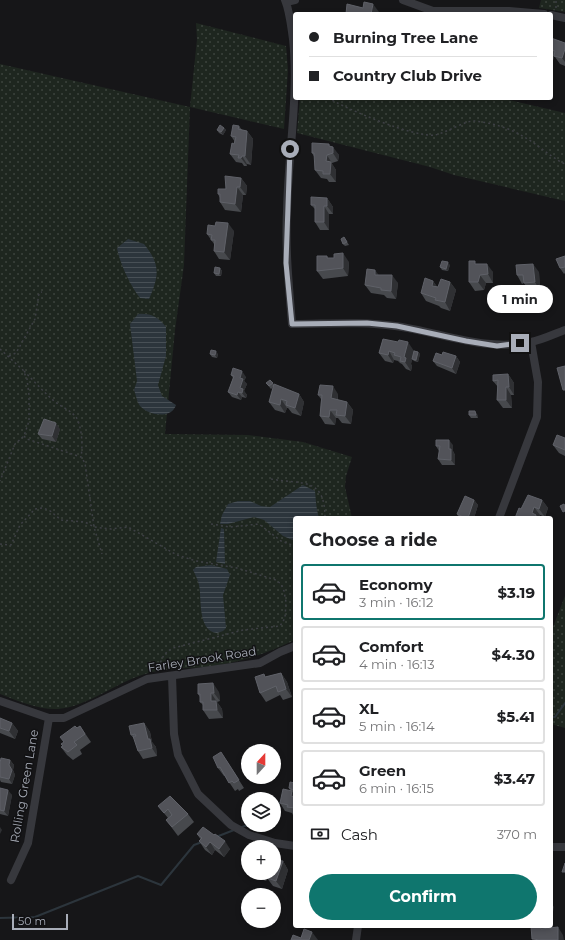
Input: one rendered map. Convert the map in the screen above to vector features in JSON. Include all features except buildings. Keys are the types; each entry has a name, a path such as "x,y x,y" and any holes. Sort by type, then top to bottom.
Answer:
{"street":[{"path":"293,42 286,1 295,0"},
{"path":"403,0 433,11 520,12"},
{"path":"553,15 565,18"},
{"path":"293,76 286,248 292,324 367,323 397,326 497,346 531,342 565,330"},
{"path":"500,516 537,418 538,382 531,342"},
{"name":"Farley Brook Road","path":"0,702 49,718 64,718 147,679 260,663 293,647"},
{"path":"172,676 174,734 178,755 198,794 231,825 249,835 275,843 293,846"},
{"name":"Rolling Green Lane","path":"11,880 28,843 49,718"},
{"path":"553,847 565,847"},
{"path":"356,940 358,928"}],"path":[{"path":"332,100 372,119 412,131 433,135 472,121 494,124 524,137 551,157 565,164"},
{"path":"9,356 16,353 24,343 35,319 37,297 39,293 42,292"},
{"path":"0,349 58,404 76,417 82,446 81,457"},
{"path":"0,481 15,444 24,436 28,421 30,395 27,379 23,370"},
{"path":"24,436 81,457 85,463 94,527 102,554"},
{"path":"271,479 305,483 315,487 322,497 325,505 325,516"},
{"path":"0,544 11,545 20,525 35,509 42,508 49,510 61,520 85,522 94,527 111,529 128,527 177,555 196,561 261,574 276,580 281,584 284,591 285,618 280,626 243,630 173,648 165,653 161,660 160,672"},
{"path":"211,524 230,528 259,524 281,541 293,545"}],"shaded area":[{"path":"541,0 565,0 565,12 539,8"},
{"path":"196,23 286,46 288,70 284,129 190,107 197,39"},
{"path":"0,64 190,107 184,265 175,330 165,434 248,435 303,442 352,457 346,476 345,487 352,516 293,516 293,641 266,652 235,662 214,666 162,670 145,674 80,704 58,709 36,707 0,694"},
{"path":"300,100 510,100 565,113 565,201 454,175 430,167 297,133"},
{"path":"128,239 144,244 150,251 156,265 157,271 155,284 149,299 140,298 136,293 120,261 117,248"},
{"path":"138,314 154,316 166,327 166,356 158,385 162,396 176,405 174,409 165,414 154,414 140,406 134,390 137,381 130,324"},
{"path":"303,485 315,491 319,516 293,516 293,540 283,536 264,520 254,517 228,524 220,524 222,515 228,504 238,501 250,501 261,506 270,507"},
{"path":"221,528 224,529 225,564 216,562"},
{"path":"211,565 227,569 230,575 223,595 226,628 217,633 211,631 203,620 199,585 193,570 196,567"},
{"path":"565,596 565,728 553,725 553,627"}],"waterway":[{"path":"553,717 555,717 565,703"},
{"path":"216,837 234,830"},
{"path":"0,918 35,917 138,876 161,885 194,845 202,842"}],"route":[{"path":"290,149 286,263 292,324 367,323 420,330 466,341 497,346 520,343"}]}
